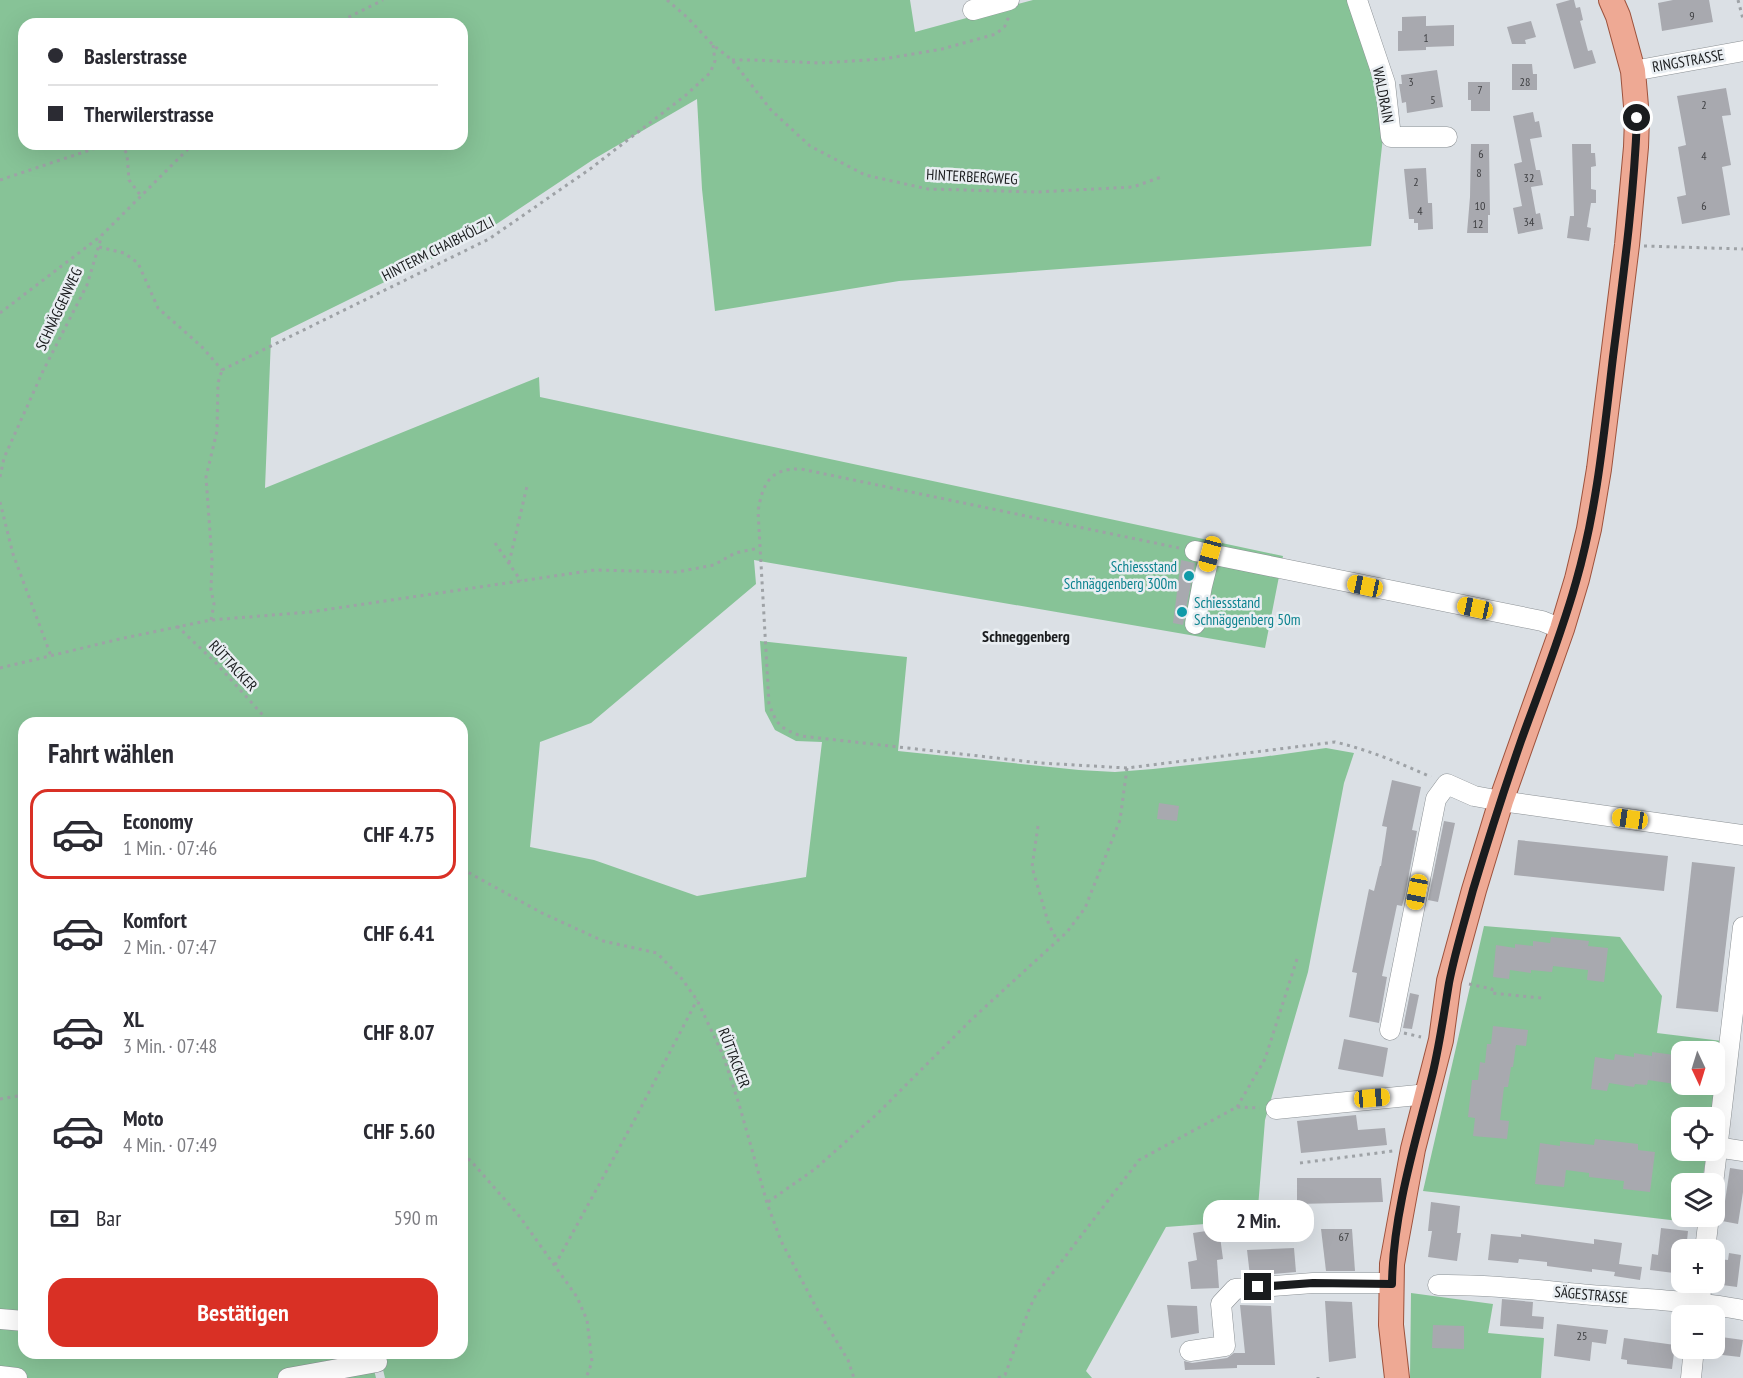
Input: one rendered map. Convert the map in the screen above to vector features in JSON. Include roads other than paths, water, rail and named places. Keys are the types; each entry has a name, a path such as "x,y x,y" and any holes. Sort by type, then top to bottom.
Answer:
{"main road":[{"path":"1397,1378 1392,1325 1392,1264 1413,1149 1441,1041 1449,981 1473,890 1501,801 1562,629 1577,579 1589,529 1599,470 1627,245 1637,118 1633,71 1618,16 1611,0"}],"street":[{"name":"WALDRAIN","path":"1357,0 1385,83 1391,137 1447,137"},
{"path":"973,10 1011,4"},
{"name":"RINGSTRASSE","path":"1633,71 1743,51"},
{"path":"1195,624 1202,586 1203,553 1542,621 1562,629"},
{"path":"1390,1030 1436,799 1447,784 1474,796 1501,801 1743,835"},
{"path":"1721,1107 1743,927"},
{"path":"1276,1109 1428,1094"},
{"path":"1725,1148 1743,1151"},
{"path":"1190,1351 1225,1346 1221,1304 1235,1289 1313,1283 1392,1284"},
{"name":"SÄGESTRASSE","path":"1438,1285 1466,1285 1671,1307"},
{"name":"SÄGESTRASSE","path":"1725,1310 1743,1310"},
{"path":"0,1319 18,1320"},
{"path":"1690,1378 1693,1359"},
{"path":"288,1378 377,1364"},
{"path":"0,1376 17,1378"}],"place":[{"name":"Schiessstand Schnäggenberg 300m","path":"1189,576"},
{"name":"Schiessstand Schnäggenberg 50m","path":"1182,612"}],"district":[{"name":"Schneggenberg","path":"1026,636"}]}
